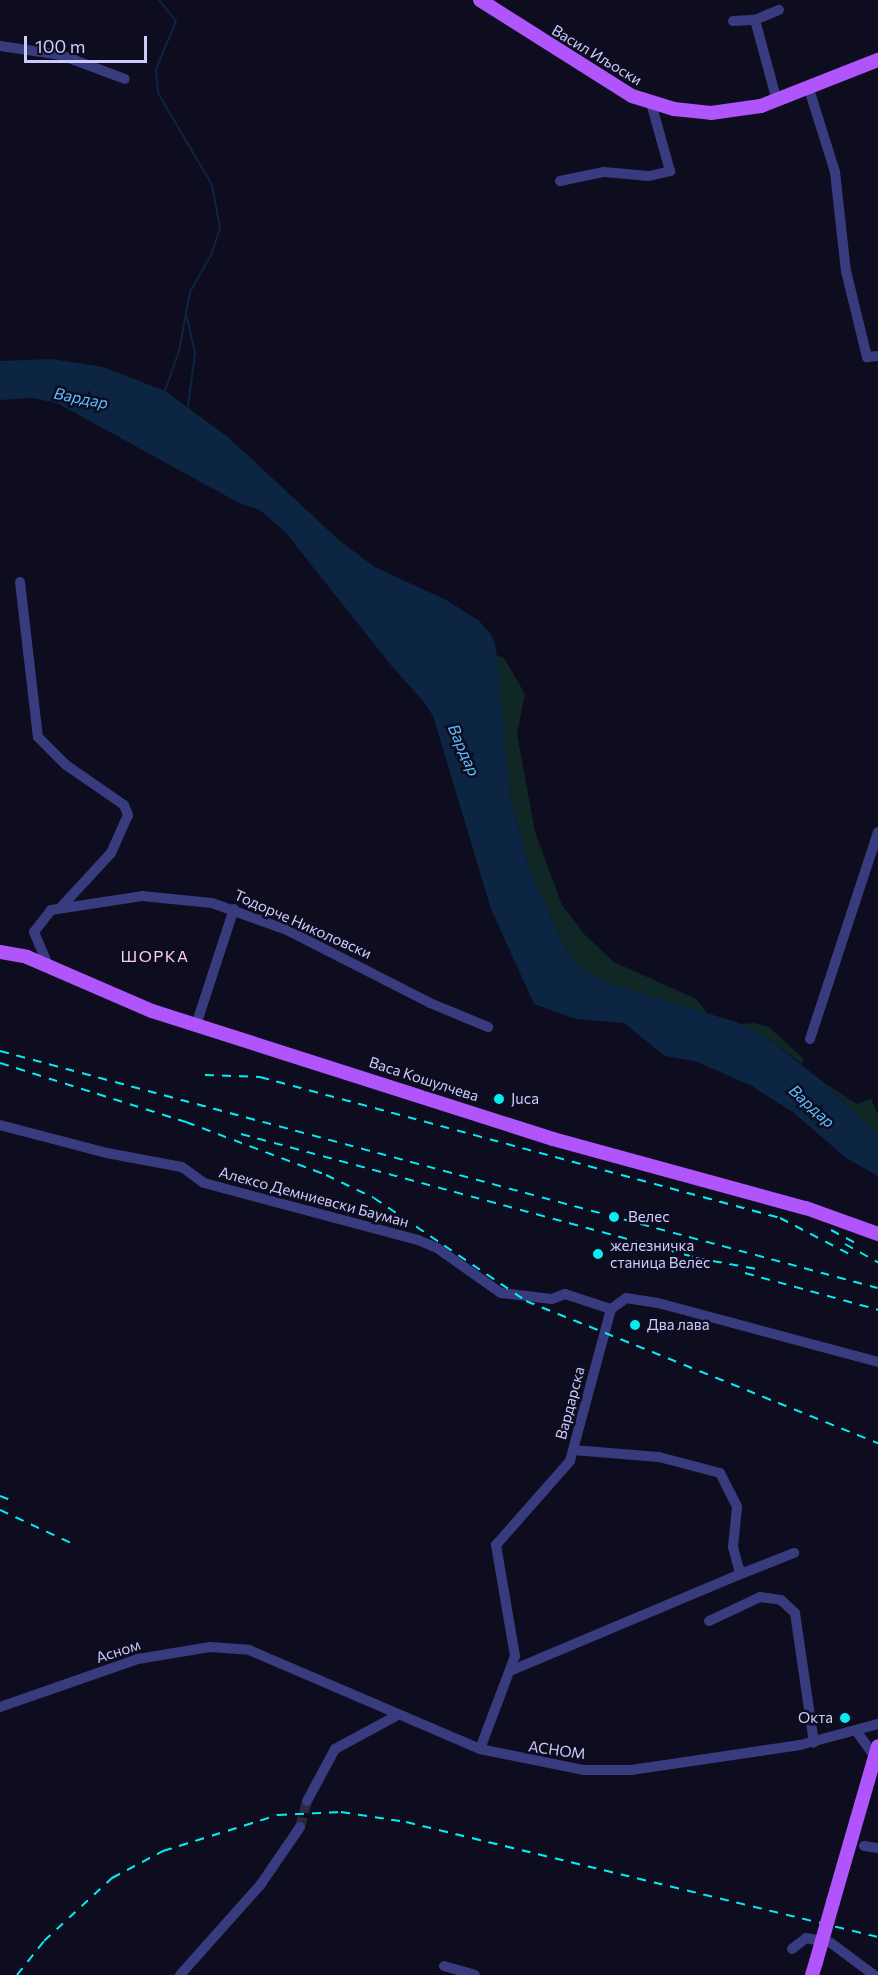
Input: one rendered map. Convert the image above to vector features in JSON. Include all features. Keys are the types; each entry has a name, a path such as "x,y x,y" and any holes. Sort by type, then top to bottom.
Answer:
{"main road":[{"name":"Васил Иљоски","path":"480,0 591,72 651,104 711,113 777,101 878,60"},
{"name":"Васа Кошулчева","path":"0,952 48,965 121,1001 553,1139 806,1208 878,1234"},
{"path":"814,1968 876,1750"}],"street":[{"path":"733,21 755,20 779,10"},
{"path":"755,20 777,101"},
{"path":"0,46 61,55 126,79"},
{"path":"809,89 836,178 846,271 867,357 878,356"},
{"path":"560,181 604,172 649,176 670,171 651,104"},
{"path":"20,582 38,737 66,765 124,805 129,815 111,853 62,906"},
{"path":"810,1039 878,832"},
{"name":"Тодорче Николовски","path":"48,965 34,932 41,919 62,906 142,896 234,909 488,1027"},
{"path":"196,1025 234,909"},
{"name":"Алексо Демниевски Бауман","path":"0,1125 107,1153 182,1167 204,1183 418,1240 437,1248 501,1293 552,1299 565,1294 611,1309"},
{"path":"611,1309 626,1298 658,1303 878,1362"},
{"name":"Вардарска","path":"480,1749 510,1671 514,1644 495,1556 496,1545 563,1471 573,1450 611,1309"},
{"path":"573,1450 658,1457 720,1473 737,1507 734,1562 743,1573"},
{"path":"510,1671 794,1553"},
{"path":"709,1621 760,1597 781,1600 795,1613 814,1743"},
{"name":"Асном","path":"0,1707 138,1659 210,1647 249,1650"},
{"name":"АСНОМ","path":"249,1650 396,1716 480,1749 552,1766 631,1770 814,1743 878,1724"},
{"path":"307,1801 335,1749 396,1716"},
{"path":"857,1732 876,1750"},
{"path":"180,1975 261,1884 300,1827"},
{"path":"864,1846 878,1848"},
{"path":"792,1949 806,1938 831,1943 874,1975"},
{"path":"444,1966 475,1975"}],"green space":[{"path":"496,655 504,658 525,694 517,734 535,832 562,905 585,935 614,962 696,999 708,1014 608,983 580,968 565,948 530,871 510,797"},
{"path":"755,1023 769,1027 804,1059 802,1064 765,1036 741,1024"},
{"path":"823,1082 857,1104 871,1099 878,1115 878,1135"}],"water":[{"name":"Вардар","path":"51,359 103,367 165,391 228,437 341,542 375,567 448,601 479,621 491,634 496,648 510,797 530,871 565,948 580,968 608,983 736,1022 765,1036 823,1082 878,1135 878,1176 846,1158 794,1113 752,1086 695,1061 665,1056 624,1023 576,1019 534,1004 491,909 433,716 423,701 390,664 286,533 260,510 239,503 57,403 32,398 0,400 0,361"}],"waterway":[{"path":"159,0 176,21 156,69 158,93 212,185 220,228 212,253 190,292 179,351 165,391"},
{"path":"186,313 195,353 188,407"}],"tunnel":[{"path":"300,1827 307,1801"}],"railway":[{"path":"0,1051 878,1288"},
{"path":"0,1063 186,1122 326,1175 374,1198 526,1301 878,1443"},
{"path":"205,1075 260,1077 780,1218 851,1255"},
{"path":"241,1134 696,1258 757,1269"},
{"path":"831,1230 857,1244"},
{"path":"845,1244 878,1262"},
{"path":"745,1273 878,1310"},
{"path":"0,1496 8,1499"},
{"path":"0,1510 71,1543"},
{"path":"17,1975 44,1941 112,1878 163,1851 278,1815 341,1812 406,1822 878,1937"}],"place":[{"name":"Juca","path":"499,1099"},
{"name":"Велес","path":"614,1217"},
{"name":"железничка станица Велес","path":"598,1254"},
{"name":"Два лава","path":"635,1325"},
{"name":"Окта","path":"845,1718"}],"district":[{"name":"ШОРКА","path":"155,956"}]}
